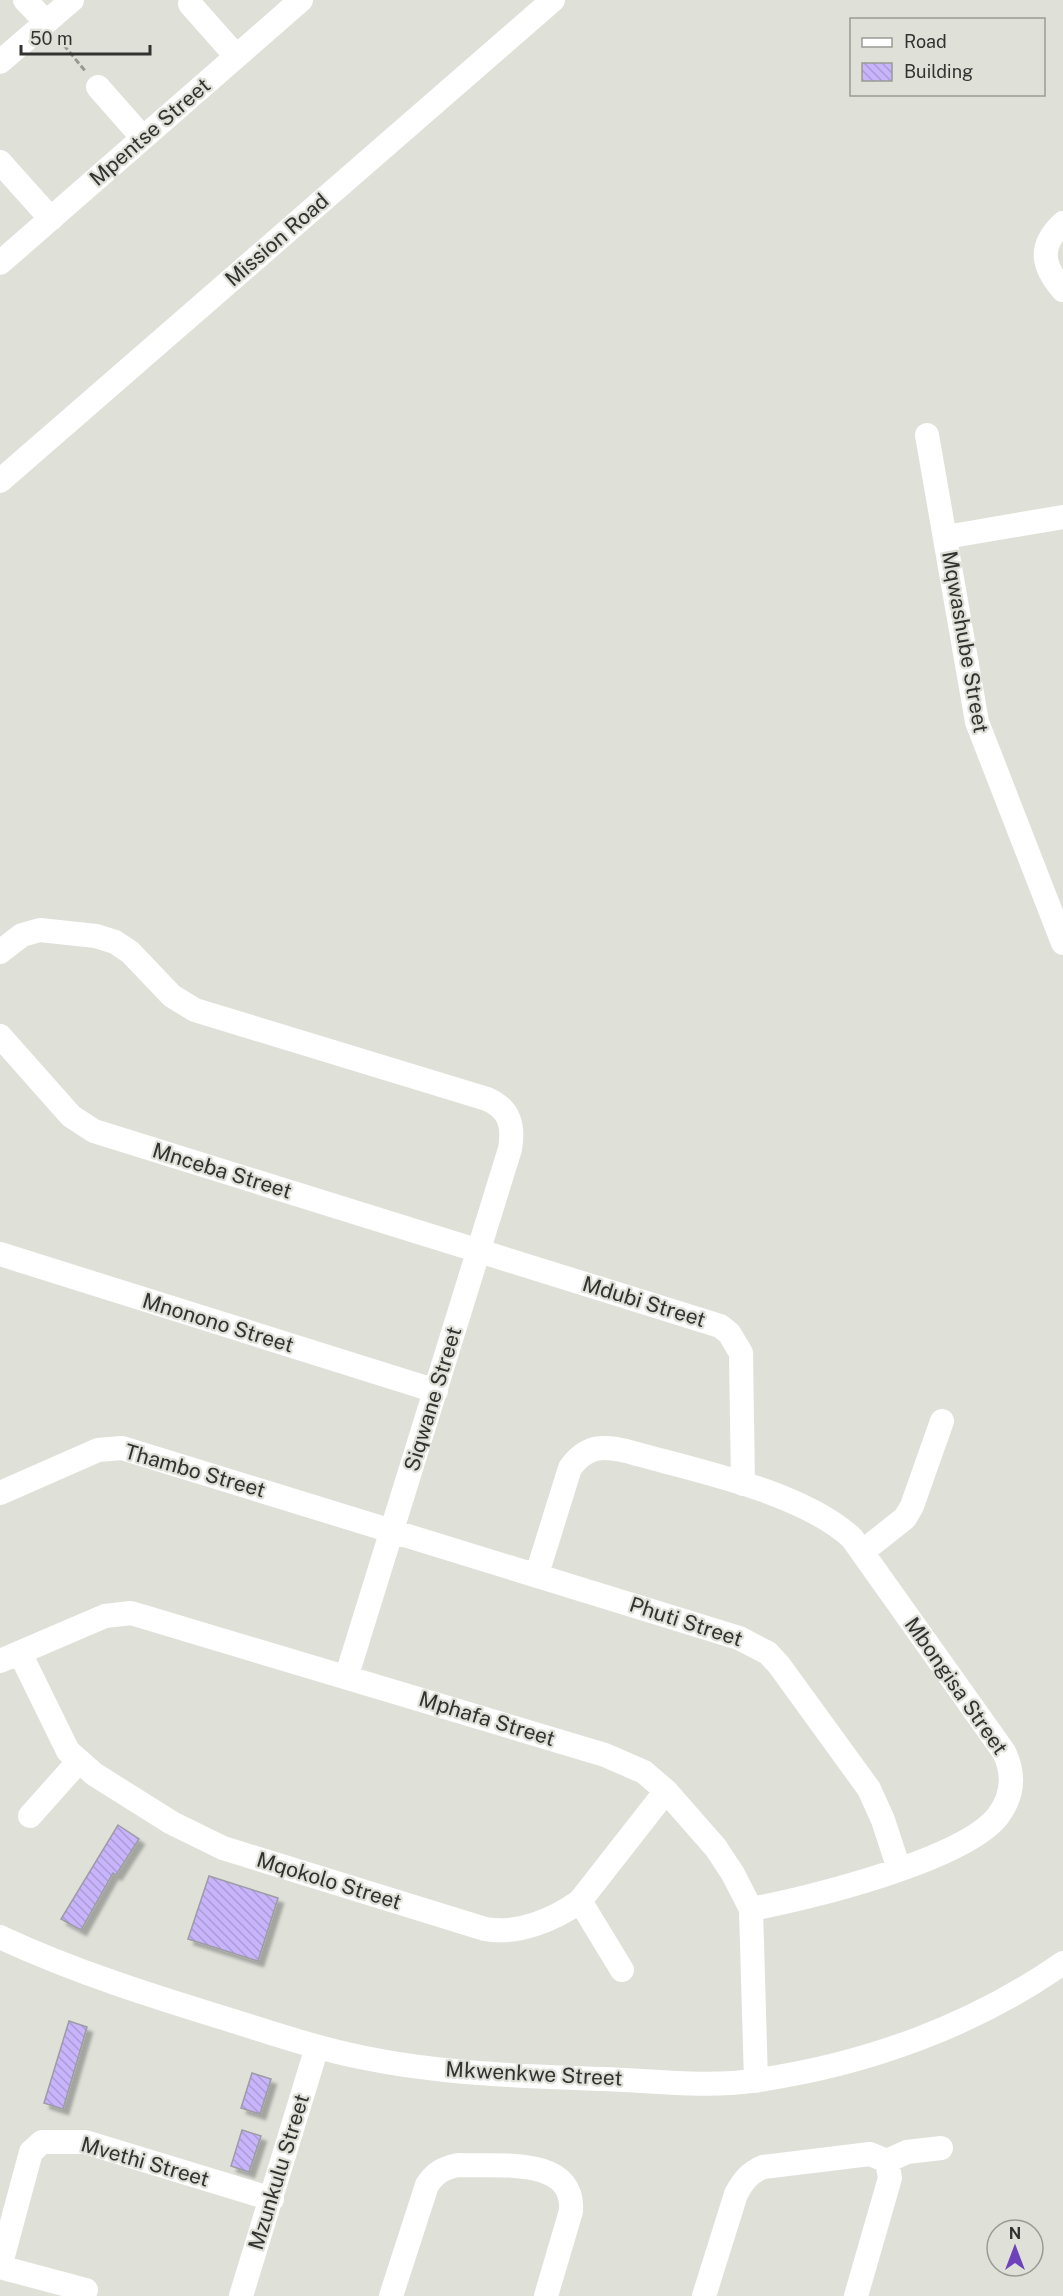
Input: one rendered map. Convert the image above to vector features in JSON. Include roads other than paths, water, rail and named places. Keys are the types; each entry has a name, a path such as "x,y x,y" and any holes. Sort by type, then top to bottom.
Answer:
{"street":[{"path":"25,0 46,22"},
{"path":"0,62 72,0"},
{"name":"Mpentse Street","path":"0,263 301,0"},
{"name":"Mission Road","path":"0,481 553,0"},
{"path":"190,4 236,57"},
{"path":"98,87 143,138"},
{"path":"0,162 51,219"},
{"path":"1063,223 1052,233 1046,256 1050,276 1063,290"},
{"name":"Mqwashube Street","path":"927,435 977,722 1063,943"},
{"path":"946,537 1063,517"},
{"name":"Siqwane Street","path":"0,952 22,935 40,930 87,934 115,942 130,952 183,1005 496,1103 511,1122 510,1149 393,1532 346,1675"},
{"name":"Mnceba Street","path":"0,1036 70,1116 94,1131 478,1251"},
{"name":"Mdubi Street","path":"478,1251 699,1318 729,1333 741,1353 743,1484"},
{"name":"Mnonono Street","path":"0,1254 436,1391"},
{"path":"862,1552 904,1518 912,1506 942,1421"},
{"name":"Mbongisa Street","path":"537,1574 570,1468 576,1460 594,1447 626,1451 743,1484 824,1516 852,1538 1004,1752 1010,1765 1012,1779 1006,1803 997,1817 984,1829 958,1845 899,1869 825,1894 751,1909"},
{"name":"Thambo Street","path":"0,1493 98,1450 122,1448 393,1532"},
{"name":"Phuti Street","path":"393,1532 537,1574 755,1644 779,1665 869,1789 884,1820 899,1869"},
{"name":"Mphafa Street","path":"10,1657 105,1616 131,1613 346,1675 605,1755 644,1772 666,1791 716,1848 751,1909 756,2080"},
{"name":"Mqokolo Street","path":"10,1657 60,1739 78,1762 206,1842 499,1932 515,1930 567,1910 580,1901 666,1791"},
{"path":"30,1816 78,1762"},
{"path":"580,1901 622,1970"},
{"name":"Mkwenkwe Street","path":"0,1937 112,1983 317,2047 423,2067 496,2074 702,2083 756,2080 812,2070 913,2042 988,2009 1063,1963"},
{"name":"Mzunkulu Street","path":"241,2296 317,2047"},
{"name":"Mvethi Street","path":"0,2267 31,2152 42,2142 85,2142 272,2199"},
{"path":"704,2296 736,2194 742,2181 753,2172 763,2167 857,2155 870,2154 887,2161 907,2152 941,2148"},
{"path":"856,2296 887,2195 890,2178 887,2161"},
{"path":"391,2296 427,2185 434,2175 446,2168 458,2165 537,2169 552,2173 568,2188 572,2197 571,2211 546,2296"},
{"path":"0,2267 86,2290"}]}
